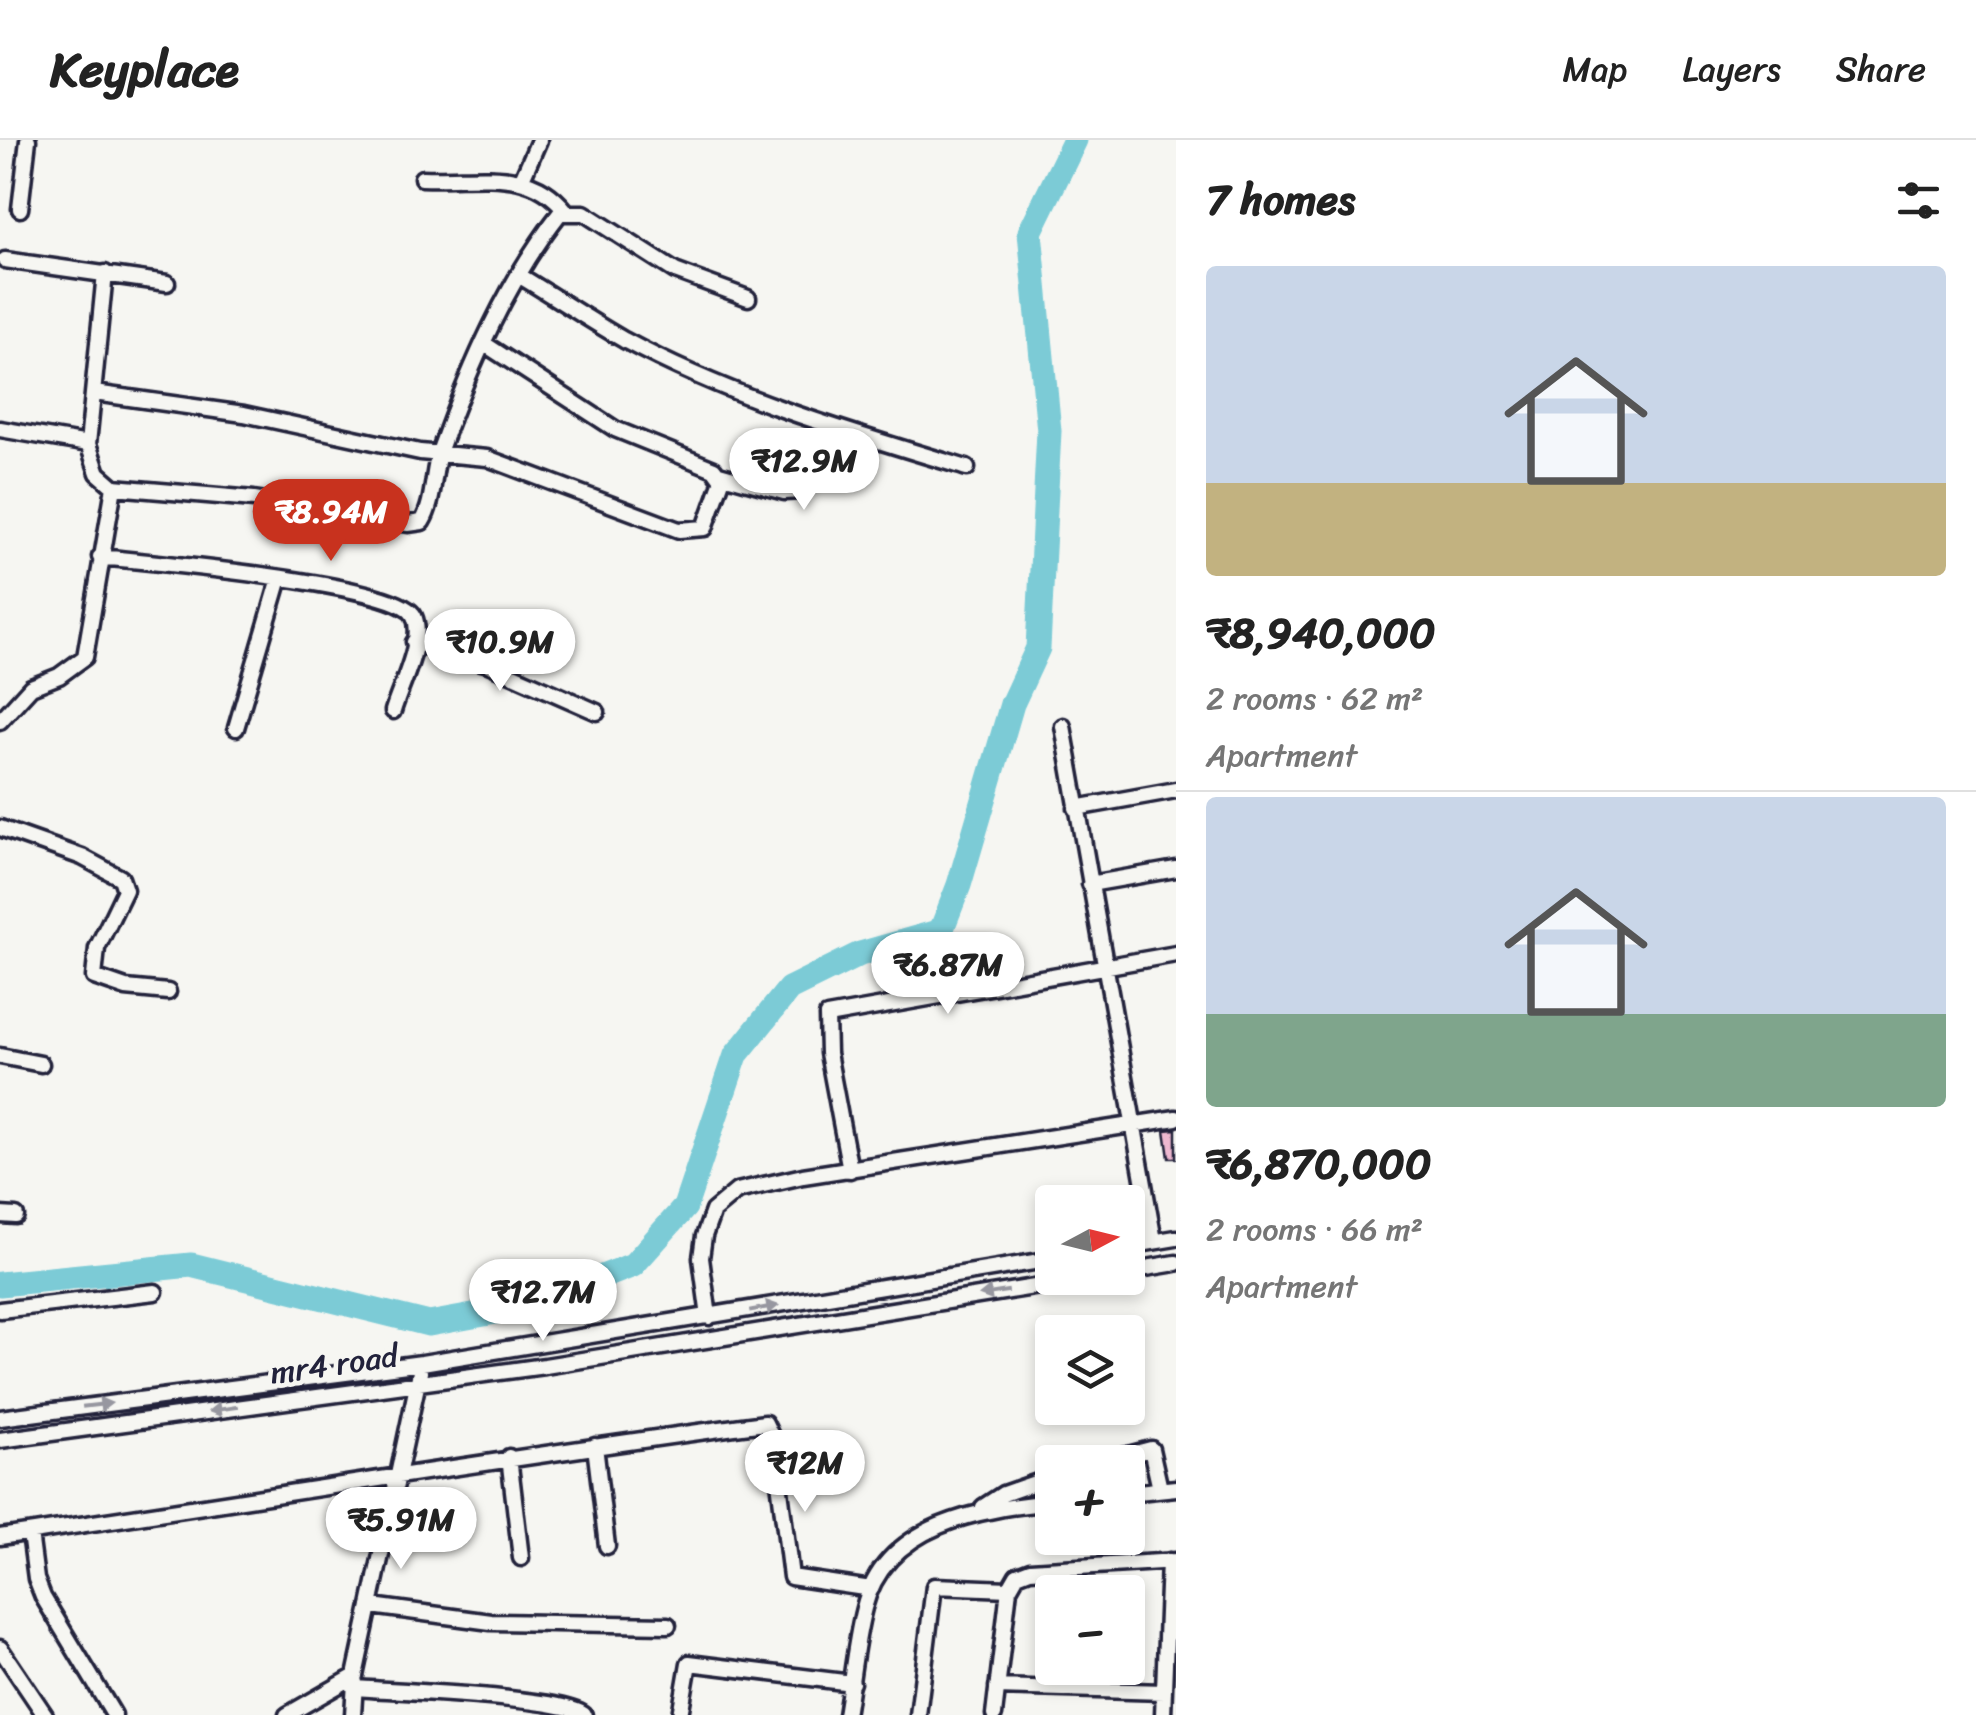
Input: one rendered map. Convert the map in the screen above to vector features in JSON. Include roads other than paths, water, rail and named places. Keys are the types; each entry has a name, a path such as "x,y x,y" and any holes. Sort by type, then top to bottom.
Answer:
{"street":[{"path":"20,209 28,140"},
{"path":"522,178 539,140"},
{"path":"422,178 522,178 551,193 566,211 584,213 675,271 748,298"},
{"path":"105,273 88,444 98,473 114,487 254,499 418,524 426,518 438,453 483,343 555,220 566,211"},
{"path":"5,260 167,283"},
{"path":"520,276 624,340 830,426 967,468"},
{"path":"483,343 615,429 719,474 784,492 802,491 830,426"},
{"path":"94,393 244,414 514,466 679,530 705,528 715,508 719,474"},
{"path":"0,429 88,444"},
{"path":"0,721 31,687 59,676 85,657 114,487"},
{"path":"100,557 280,578 358,591 403,604 416,620 414,642 392,712"},
{"path":"236,728 280,578"},
{"path":"414,642 488,664 597,712"},
{"path":"1063,726 1154,1242"},
{"path":"1076,808 1176,790"},
{"path":"0,828 82,857 121,878 125,890 97,948 94,978 126,988 168,992"},
{"path":"1090,884 1176,869"},
{"path":"850,1170 828,1054 827,1016 1176,954"},
{"path":"0,1056 41,1064"},
{"path":"710,1317 701,1258 713,1211 723,1200 750,1186 1176,1118"},
{"path":"1145,1243 1176,1238"},
{"name":"mr4 road","path":"0,1418 422,1363 1035,1262"},
{"path":"1145,1268 1176,1263"},
{"name":"mr4 road","path":"0,1440 419,1380 546,1366 1035,1287"},
{"path":"0,1310 156,1292"},
{"path":"352,1715 355,1682 422,1363"},
{"path":"0,1537 398,1479 510,1457 765,1423 774,1442 791,1577 871,1590"},
{"path":"596,1446 607,1546"},
{"path":"1145,1451 1151,1449 1168,1488"},
{"path":"510,1457 521,1558"},
{"path":"846,1715 871,1590 888,1562 917,1538 1004,1494 1035,1483"},
{"path":"974,1512 1035,1504"},
{"path":"30,1533 36,1578 43,1596 114,1715"},
{"path":"994,1715 1009,1589 1017,1574 1173,1561 1163,1715"},
{"path":"918,1715 934,1586 1009,1589"},
{"path":"372,1606 491,1622 668,1626"},
{"path":"1,1652 45,1715"},
{"path":"680,1715 689,1664 852,1683"},
{"path":"287,1715 355,1682 576,1708 584,1715"},
{"path":"997,1686 1164,1692"}],"waterway":[{"path":"0,1284 191,1265 429,1324 528,1306 633,1265 685,1207 736,1055 789,989 860,954 941,931 959,885 1012,704 1038,648 1049,431 1030,232 1075,140"}]}
